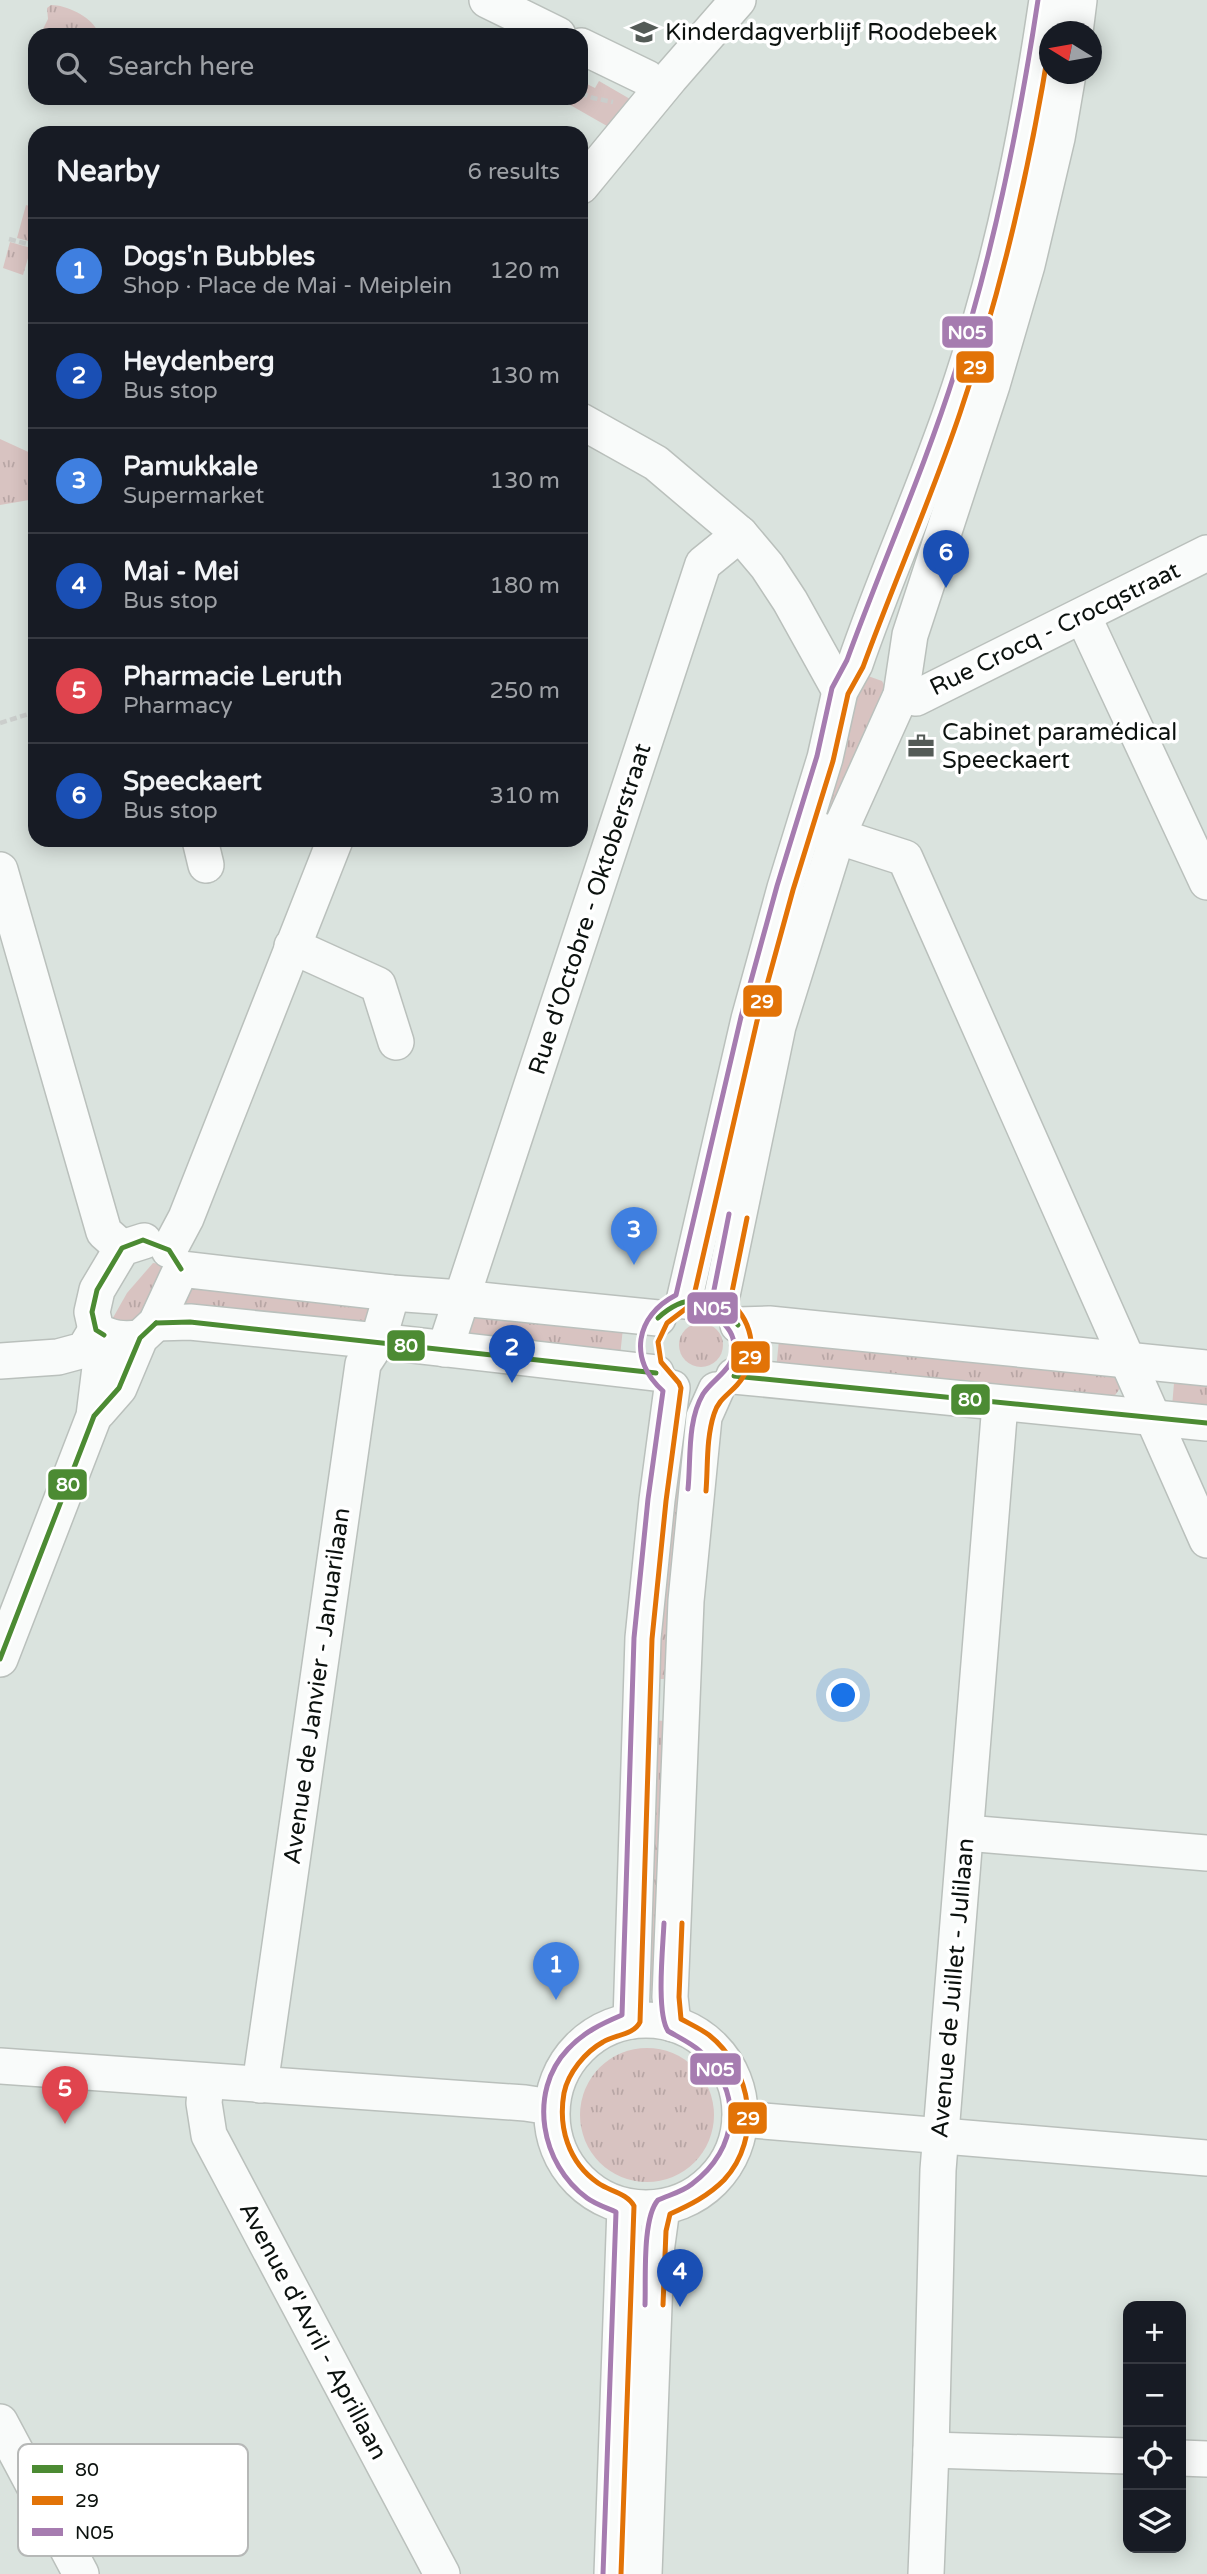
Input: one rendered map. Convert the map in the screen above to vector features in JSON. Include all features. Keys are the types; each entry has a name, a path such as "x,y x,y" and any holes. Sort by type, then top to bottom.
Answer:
{"street":[{"path":"487,0 544,28"},
{"path":"588,177 738,0"},
{"path":"821,831 872,754 902,686 910,635 992,385 1013,261 1028,124 1047,0"},
{"path":"1076,21 1079,0"},
{"path":"588,49 647,78 660,89"},
{"path":"631,2021 643,1638 657,1500 664,1381 651,1363 649,1340 671,1309 764,1023 821,831 825,758 847,678 963,377 1013,261 1056,138 1066,84"},
{"path":"588,425 656,463 740,534 767,566 847,678"},
{"name":"Rue d'Octobre - Oktoberstraat","path":"445,1349 703,564 740,534"},
{"name":"Rue Crocq - Crocqstraat","path":"902,686 916,698 1207,553"},
{"path":"1083,616 1207,882"},
{"path":"847,678 872,660 888,665 902,686"},
{"path":"821,831 905,858 1207,1540"},
{"path":"94,1416 119,1388 148,1330 175,1259 186,1218 332,847"},
{"path":"0,870 104,1232 122,1248"},
{"path":"292,946 379,985 396,1042"},
{"path":"673,2024 671,1983 686,1601 705,1416 739,1366 744,1346 729,1315 764,1023"},
{"path":"0,1659 94,1416 100,1332 92,1312 97,1290 122,1248 143,1240 175,1259 392,1293 671,1309 696,1299 729,1315 769,1324 1207,1368"},
{"name":"Avenue de Janvier - Januarilaan","path":"260,2085 363,1364 378,1341 392,1293"},
{"path":"100,1332 121,1341 148,1330 190,1322 445,1349 664,1381 698,1395 725,1383 1207,1423"},
{"path":"0,1361 58,1356 84,1350 100,1332"},
{"name":"Avenue de Juillet - Julilaan","path":"926,2574 940,2137 1000,1404"},
{"path":"642,1695 681,1695"},
{"path":"966,1833 1207,1853"},
{"path":"631,2021 673,2024 704,2040 727,2067 739,2101 740,2119 736,2140 729,2160 701,2192 662,2208 625,2207 594,2194 570,2171 555,2140 551,2107 561,2073 571,2057 597,2033 631,2021"},
{"path":"0,2066 551,2107"},
{"name":"Avenue d'Avril - Aprillaan","path":"206,2082 204,2103 209,2135 442,2574"},
{"path":"740,2119 1207,2158"},
{"path":"625,2207 630,2519 644,2574"},
{"path":"612,2574 630,2519 662,2208"},
{"path":"0,2422 18,2456"},
{"path":"931,2450 1123,2456"},
{"path":"1186,2458 1207,2459"},
{"path":"71,2556 81,2574"}],"path":[{"path":"9,239 28,244"},
{"path":"0,723 28,714"}],"green space":[{"path":"51,5 70,9 96,28 44,28 48,19 47,8"},
{"path":"599,81 630,99 607,126 570,105 588,105 588,84 595,88"},
{"path":"26,205 28,241 17,238"},
{"path":"10,242 28,247 23,275 3,268"},
{"path":"0,439 28,452 28,500 0,505"},
{"path":"868,676 882,681 888,692 834,806 828,806 842,714"},
{"path":"153,1263 162,1264 166,1272 135,1327 110,1323 127,1293"},
{"path":"192,1284 371,1303 375,1325 182,1308"},
{"path":"462,1310 623,1328 620,1356 459,1339"},
{"path":"701,1323 717,1329 723,1345 717,1361 701,1367 685,1361 679,1345 685,1329"},
{"path":"779,1340 1117,1374 1121,1387 1110,1402 776,1370"},
{"path":"1174,1383 1207,1386 1207,1410 1172,1407"},
{"path":"681,1424 697,1425 672,1679 657,1679"},
{"path":"654,1720 673,1722 659,1991 643,1990"},
{"path":"647,2048 673,2053 694,2068 709,2089 714,2115 709,2141 694,2162 673,2177 647,2182 621,2177 600,2162 585,2141 580,2115 585,2089 600,2068 621,2053"}],"transit line":[{"name":"N05","path":"603,2574 616,2212 587,2198 571,2184 559,2167 550,2148 544,2106 547,2086 555,2066 568,2049 593,2029 622,2015 634,1638 648,1499 663,1391 644,1366 641,1339 652,1314 676,1295 741,1017 817,756 832,688 847,660 916,481 943,409 969,326 1004,188 1038,0"},
{"name":"29","path":"621,2574 634,2206 622,2195 598,2183 579,2165 564,2131 563,2106 569,2078 584,2057 603,2042 633,2030 640,2022 652,1639 681,1388 661,1362 658,1342 667,1323 692,1304 757,1021 793,890 833,761 848,694 863,667 925,509 975,367 1013,229 1042,84"},
{"name":"N05","path":"688,1489 694,1416 703,1394 728,1367 733,1354 731,1334 711,1305 729,1214"},
{"name":"29","path":"706,1491 711,1423 721,1401 744,1375 751,1353 749,1331 730,1302 747,1218"},
{"name":"80","path":"104,1335 96,1330 92,1312 97,1290 122,1248 143,1240 169,1250 181,1269"},
{"name":"80","path":"658,1318 679,1304 700,1300 720,1308 738,1325"},
{"name":"80","path":"156,1323 190,1322 656,1373"},
{"name":"80","path":"0,1659 94,1416 119,1388 140,1338 156,1323"},
{"name":"80","path":"734,1376 1207,1423"},
{"name":"N05","path":"645,2305 647,2235 653,2209 658,2200 688,2187 708,2170 727,2137 730,2119 724,2084 714,2067 700,2051 668,2031 664,2022 661,1979 664,1923"},
{"name":"29","path":"663,2305 666,2231 670,2214 698,2200 724,2180 736,2163 748,2125 743,2085 735,2066 724,2049 709,2035 681,2019 679,1997 682,1923"}],"place":[{"name":"Kinderdagverblijf Roodebeek","path":"644,32"},
{"name":"Speeckaert","path":"946,588"},
{"name":"Cabinet paramédical Speeckaert","path":"921,746"},
{"name":"Pamukkale","path":"634,1265"},
{"name":"Heydenberg","path":"512,1383"},
{"name":"Dogs'n Bubbles","path":"556,2000"},
{"name":"Pharmacie Leruth","path":"65,2124"},
{"name":"Mai - Mei","path":"680,2307"}]}
